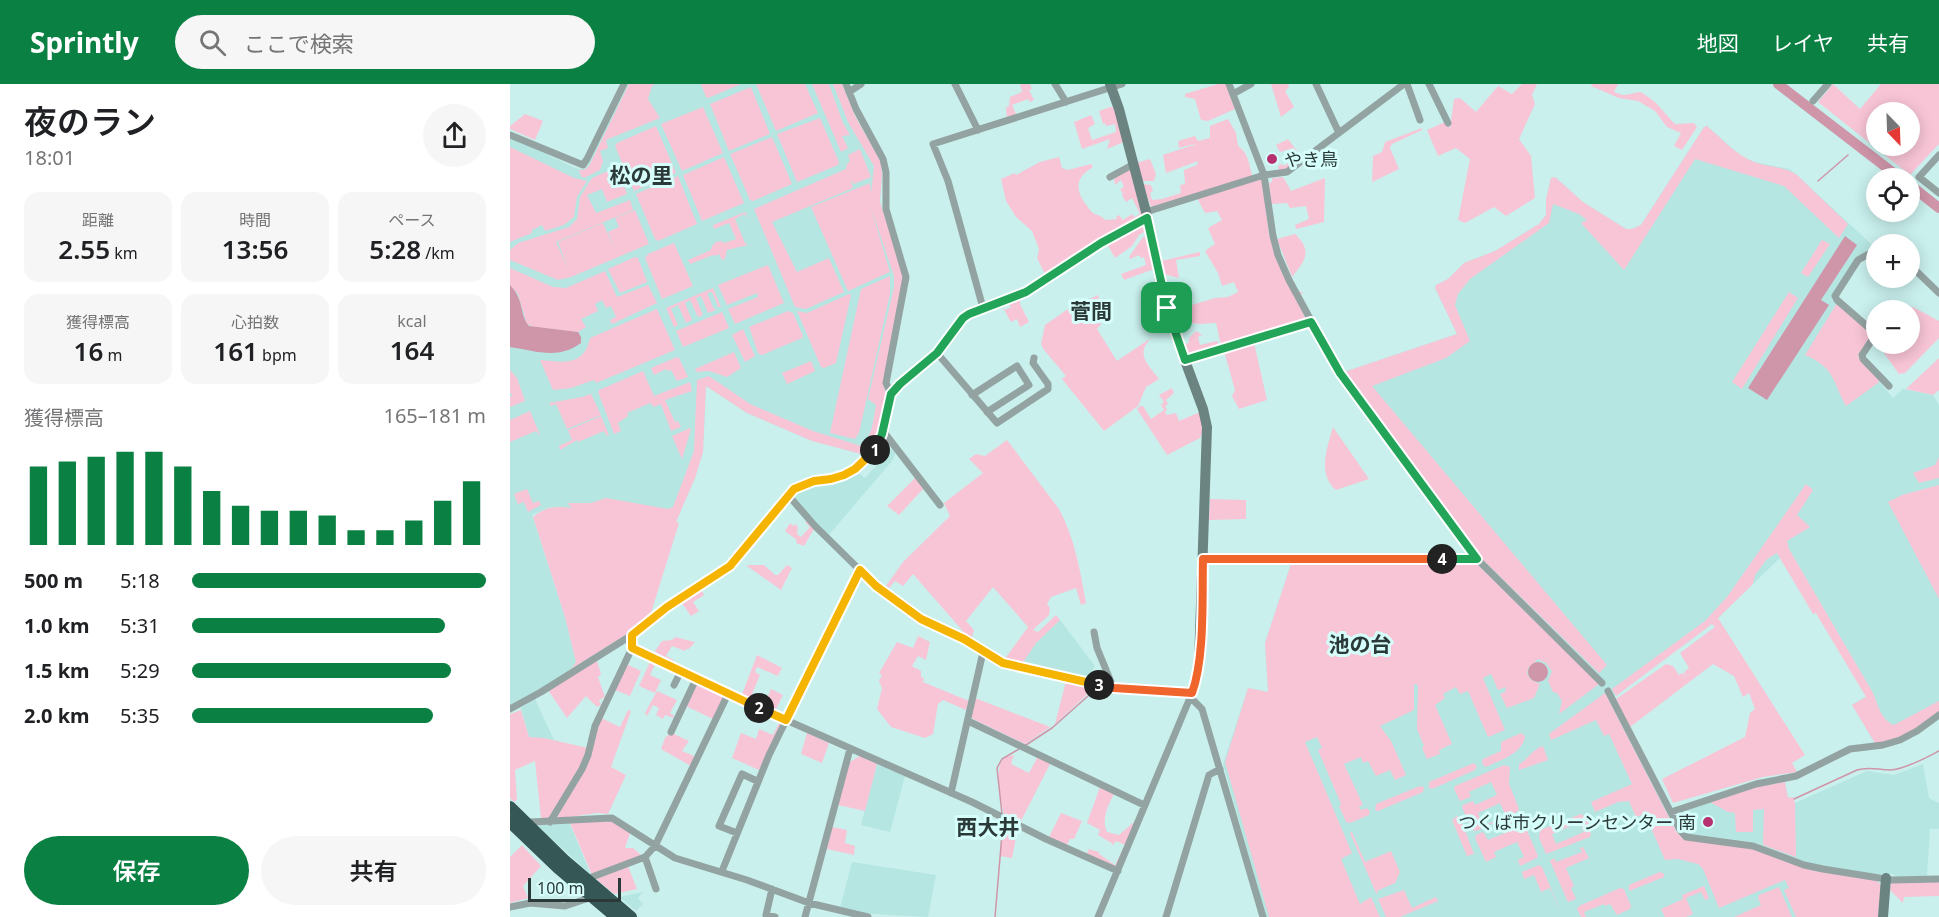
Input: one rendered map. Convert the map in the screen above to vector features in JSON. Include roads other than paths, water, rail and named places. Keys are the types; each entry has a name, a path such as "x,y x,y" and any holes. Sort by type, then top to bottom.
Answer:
{"highway":[{"path":"510,807 523,828 592,897 616,917"},
{"path":"510,822 523,828 631,917"}],"street":[{"path":"510,135 582,165 624,84"},
{"path":"846,84 883,159 886,172 886,209 906,277 886,383 891,394"},
{"path":"849,92 861,84"},
{"path":"955,84 978,130"},
{"path":"1055,84 1066,102"},
{"path":"1229,84 1264,175 1278,255 1311,322 1340,373 1477,559 1602,683"},
{"path":"1233,94 1251,84"},
{"path":"1316,84 1339,133"},
{"path":"510,709 632,635 667,607 730,566 794,489 805,484 838,478 855,469 872,454 883,431 891,394 937,353 963,318 1026,292 1147,215 1264,175 1287,172 1405,84 1420,120"},
{"path":"1429,84 1448,123"},
{"path":"1813,101 1828,84"},
{"path":"983,309 948,181 933,144 1115,85 1147,215 1163,295 1203,409 1207,428 1199,663 1196,681 1098,917"},
{"path":"1939,155 1919,177 1939,193"},
{"path":"1110,177 1134,164"},
{"path":"1866,255 1858,260 1835,296 1876,334 1862,355 1863,359 1889,386"},
{"path":"1920,275 1939,293"},
{"path":"1185,360 1311,322"},
{"path":"937,353 997,423 1048,389 1048,384 1033,363 1034,358"},
{"path":"972,394 1017,366 1029,385 987,412"},
{"path":"883,431 940,505"},
{"path":"788,495 814,526 876,586 921,619 964,639 1003,663 1114,688 1191,695 1202,710 1263,917"},
{"path":"1203,559 1477,559"},
{"path":"722,871 758,781 860,570"},
{"path":"1094,632 1097,648 1114,688"},
{"path":"550,822 582,769 595,726 632,648 632,635"},
{"path":"632,648 1118,871"},
{"path":"951,793 984,652"},
{"path":"674,685 681,672"},
{"path":"671,732 696,679"},
{"path":"1608,691 1686,837 1753,846 1804,865 1892,880 1939,879"},
{"path":"592,877 645,857 655,846 728,694"},
{"path":"1671,812 1756,784 1796,776 1850,749 1883,745 1900,740 1939,717"},
{"path":"968,721 1144,805"},
{"path":"805,917 850,749"},
{"path":"1166,917 1209,775 1220,769"},
{"path":"737,833 719,826 742,774 758,781"},
{"path":"523,828 531,822 612,818 675,858 722,871 809,903 868,917"},
{"path":"645,857 656,889"},
{"path":"1886,878 1883,917 1889,917"},
{"path":"772,889 766,915 775,917"},
{"path":"510,907 530,903 565,906 592,897"}],"waterway":[{"path":"1778,84 1887,168"},
{"path":"1818,181 1848,155"},
{"path":"1920,193 1939,208"},
{"path":"1026,745 1052,728 1097,688"},
{"path":"1002,814 997,768 1002,759 1019,749"},
{"path":"1794,799 1857,770 1902,768 1939,751"},
{"path":"995,917 1003,822"}],"place":[{"name":"やき鳥","path":"1272,159"},
{"name":"つくば市クリーンセンター 南","path":"1708,822"}],"district":[{"name":"松の里","path":"641,175"},
{"name":"菅間","path":"1091,311"},
{"name":"池の台","path":"1360,644"},
{"name":"西大井","path":"988,827"}]}
